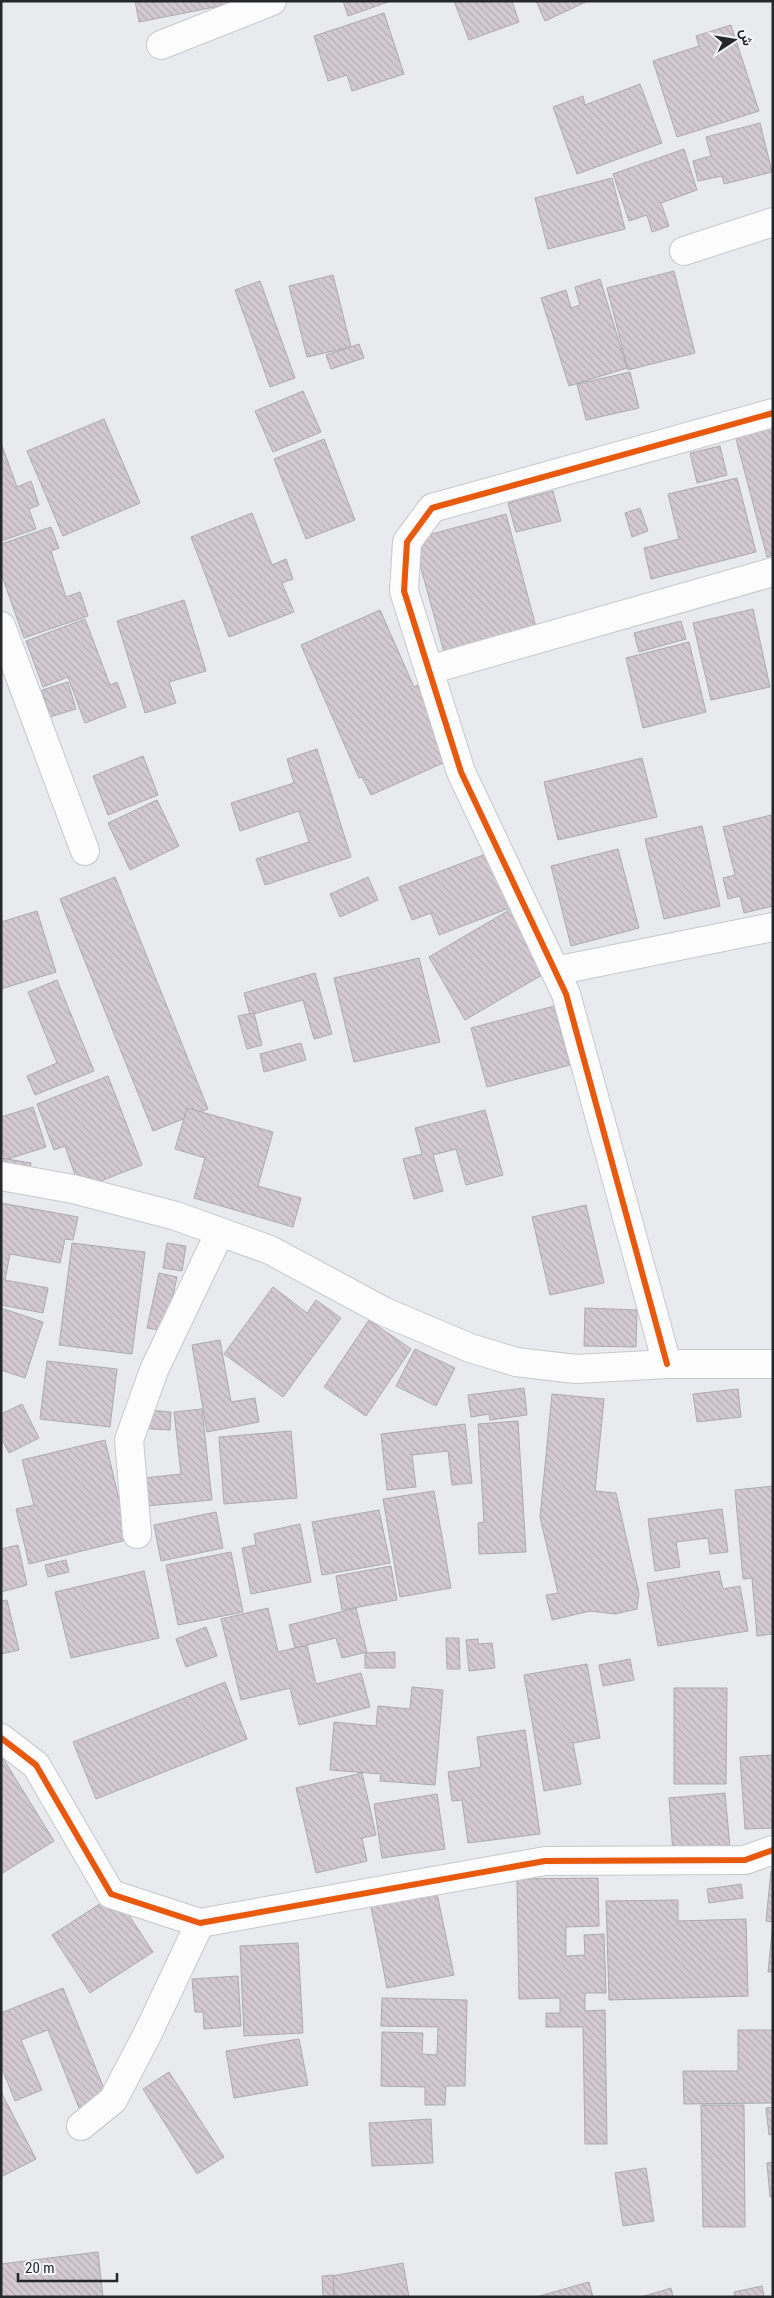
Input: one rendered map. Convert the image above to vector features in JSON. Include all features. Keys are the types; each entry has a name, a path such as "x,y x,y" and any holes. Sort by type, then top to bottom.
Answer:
{"street":[{"path":"161,45 272,1"},
{"path":"684,250 773,222"},
{"path":"667,1364 566,994 461,772 404,591 407,542 432,508 773,413"},
{"path":"429,670 773,572"},
{"path":"1,626 85,851"},
{"path":"555,971 773,927"},
{"path":"1,1176 73,1189 176,1216 270,1250 385,1312 470,1348 516,1362 576,1369 667,1364 773,1364"},
{"path":"136,1534 129,1440 154,1370 220,1232"},
{"path":"1,1738 36,1764 111,1894 200,1922 544,1861 745,1860 773,1850"},
{"path":"81,2126 113,2100 148,2033 200,1922"}],"building":[{"path":"135,1 245,1 139,22"},
{"path":"343,1 388,1 388,2 348,16"},
{"path":"454,1 512,1 519,22 469,40"},
{"path":"536,1 588,1 545,21"},
{"path":"384,13 404,74 352,91 347,75 328,81 314,36"},
{"path":"731,25 759,111 677,137 653,61 699,46 696,36"},
{"path":"640,84 662,143 577,174 553,107 583,96 585,105"},
{"path":"760,123 772,172 724,184 722,176 698,181 693,161 711,156 706,137"},
{"path":"684,149 697,190 661,203 669,226 652,232 647,215 629,221 613,174"},
{"path":"612,178 625,229 548,249 535,198"},
{"path":"674,271 695,353 628,370 607,288"},
{"path":"333,275 351,347 307,357 289,286"},
{"path":"600,279 627,368 569,386 541,298 566,290 571,308 580,305 575,287"},
{"path":"260,281 295,378 270,387 235,290"},
{"path":"359,344 364,358 331,369 326,355"},
{"path":"630,372 639,408 586,420 577,384"},
{"path":"303,391 321,432 273,452 255,411"},
{"path":"104,419 140,503 63,536 27,451"},
{"path":"773,425 773,555 767,557 735,435"},
{"path":"324,439 355,520 306,539 274,459"},
{"path":"1,443 17,487 31,481 39,505 29,509 36,529 1,541"},
{"path":"720,446 727,475 697,483 690,453"},
{"path":"737,478 756,552 651,579 644,548 679,539 668,494"},
{"path":"553,491 561,521 516,532 508,503"},
{"path":"640,508 648,531 632,537 625,513"},
{"path":"252,513 272,565 286,559 293,579 282,583 294,612 229,637 191,537"},
{"path":"506,514 536,627 444,652 413,539"},
{"path":"51,527 59,548 51,551 66,597 80,592 88,616 24,638 1,573 1,544"},
{"path":"184,600 206,671 169,682 176,703 145,713 117,621"},
{"path":"753,609 770,687 711,700 693,623"},
{"path":"380,610 414,687 418,685 450,760 371,795 362,777 359,778 301,645"},
{"path":"85,619 110,685 117,682 126,707 85,723 68,677 43,687 26,641"},
{"path":"681,621 686,639 639,652 634,633"},
{"path":"689,642 706,712 643,728 626,658"},
{"path":"68,682 76,709 50,717 42,690"},
{"path":"317,749 351,857 265,885 256,859 309,842 299,811 240,831 231,803 294,783 287,759"},
{"path":"143,756 158,795 108,815 93,776"},
{"path":"642,758 657,817 558,840 544,782"},
{"path":"157,800 179,846 130,870 108,823"},
{"path":"771,815 773,906 744,913 740,896 728,899 723,878 735,875 723,827"},
{"path":"702,826 720,906 664,919 645,839"},
{"path":"499,849 520,904 439,935 431,913 412,920 399,887"},
{"path":"618,849 639,928 571,946 551,866"},
{"path":"115,877 208,1109 153,1131 60,899"},
{"path":"368,877 378,900 340,917 330,894"},
{"path":"511,909 547,972 465,1020 429,957"},
{"path":"37,911 56,972 1,989 1,922"},
{"path":"419,958 440,1042 354,1062 334,978"},
{"path":"315,973 332,1034 314,1039 303,1000 250,1015 244,993"},
{"path":"57,980 94,1071 35,1095 27,1076 57,1063 28,992"},
{"path":"554,1006 570,1065 487,1087 471,1028"},
{"path":"254,1013 262,1045 247,1049 238,1016"},
{"path":"301,1043 306,1060 264,1072 260,1054"},
{"path":"108,1076 142,1165 80,1189 65,1146 54,1150 37,1104"},
{"path":"33,1107 46,1147 5,1160 1,1147 1,1117"},
{"path":"187,1108 273,1132 258,1186 301,1198 293,1227 194,1198 205,1158 175,1149"},
{"path":"485,1110 503,1175 466,1185 456,1149 433,1155 443,1191 414,1199 403,1159 422,1154 415,1128"},
{"path":"1,1158 31,1163 26,1192 1,1188"},
{"path":"1,1203 78,1217 73,1240 65,1239 60,1263 10,1254 5,1280 48,1288 43,1313 1,1305"},
{"path":"586,1205 604,1283 550,1295 532,1217"},
{"path":"72,1243 145,1252 132,1354 59,1345"},
{"path":"167,1243 186,1246 182,1271 163,1268"},
{"path":"159,1273 177,1277 165,1331 147,1328"},
{"path":"273,1287 307,1313 316,1300 341,1318 283,1397 224,1354"},
{"path":"1,1308 43,1322 25,1378 1,1370"},
{"path":"585,1308 637,1310 636,1347 584,1346"},
{"path":"369,1320 411,1349 366,1416 324,1387"},
{"path":"220,1340 231,1402 255,1398 259,1422 207,1432 192,1345"},
{"path":"415,1349 455,1368 436,1406 396,1386"},
{"path":"47,1361 117,1369 110,1427 40,1419"},
{"path":"524,1388 527,1415 490,1420 489,1414 471,1417 468,1395"},
{"path":"738,1389 741,1417 697,1422 693,1394"},
{"path":"552,1394 604,1399 595,1491 616,1493 639,1593 637,1609 615,1614 590,1611 552,1620 546,1595 558,1593 540,1517"},
{"path":"22,1404 39,1438 9,1453 1,1438 1,1414"},
{"path":"137,1409 171,1412 170,1430 136,1428"},
{"path":"202,1409 212,1500 146,1506 144,1478 181,1474 174,1412"},
{"path":"518,1421 526,1552 479,1554 478,1523 484,1522 478,1424"},
{"path":"465,1424 472,1483 452,1485 448,1451 412,1455 416,1487 387,1490 381,1434"},
{"path":"291,1431 297,1498 224,1504 219,1437"},
{"path":"105,1440 121,1508 139,1537 29,1564 16,1509 34,1505 22,1460"},
{"path":"773,1486 773,1634 757,1636 752,1578 743,1579 735,1490"},
{"path":"434,1491 451,1588 400,1597 383,1499"},
{"path":"722,1509 728,1552 710,1554 708,1538 676,1542 680,1567 655,1571 648,1519"},
{"path":"379,1510 390,1563 322,1575 312,1522"},
{"path":"216,1512 223,1548 161,1561 154,1525"},
{"path":"300,1524 311,1582 251,1594 242,1548 256,1545 254,1534"},
{"path":"18,1545 27,1585 1,1592 1,1549"},
{"path":"231,1552 243,1612 178,1625 166,1565"},
{"path":"66,1560 69,1572 48,1577 45,1565"},
{"path":"391,1566 397,1600 342,1610 336,1576"},
{"path":"144,1571 159,1638 71,1658 55,1592"},
{"path":"719,1571 723,1589 740,1586 748,1631 658,1646 647,1583"},
{"path":"7,1600 19,1650 1,1654 1,1601"},
{"path":"268,1608 278,1652 307,1645 316,1684 361,1673 370,1707 299,1725 290,1688 241,1700 221,1619"},
{"path":"356,1608 367,1652 342,1658 336,1638 295,1648 289,1625"},
{"path":"206,1627 217,1656 186,1667 176,1639"},
{"path":"446,1638 459,1638 460,1669 447,1669"},
{"path":"478,1639 478,1644 492,1643 495,1668 469,1671 466,1640"},
{"path":"395,1652 395,1668 365,1668 365,1653"},
{"path":"630,1659 634,1680 603,1686 599,1665"},
{"path":"587,1664 600,1738 573,1743 581,1784 544,1791 524,1675"},
{"path":"225,1682 247,1739 96,1799 73,1742"},
{"path":"412,1687 443,1690 435,1785 380,1781 381,1774 330,1770 334,1722 376,1726 378,1706 410,1709"},
{"path":"674,1688 727,1688 726,1784 674,1784"},
{"path":"525,1730 540,1834 468,1843 462,1800 452,1801 448,1772 481,1767 477,1737"},
{"path":"1,1755 54,1841 1,1874"},
{"path":"773,1755 773,1828 745,1829 740,1757"},
{"path":"362,1773 376,1835 362,1838 367,1861 316,1873 296,1788"},
{"path":"725,1793 730,1848 673,1853 669,1798"},
{"path":"437,1794 445,1849 382,1858 374,1804"},
{"path":"771,1871 773,1871 773,1922 766,1921"},
{"path":"598,1878 599,1926 566,1927 566,1956 585,1955 584,1935 604,1934 606,1993 585,1993 585,2011 605,2010 607,2144 585,2144 583,2027 546,2027 546,2013 560,2013 560,1998 519,1999 517,1879"},
{"path":"435,1884 454,1975 387,1988 369,1897"},
{"path":"741,1884 743,1898 709,1903 707,1889"},
{"path":"115,1894 153,1952 90,1993 52,1935"},
{"path":"678,1900 678,1921 746,1919 748,1996 609,2000 606,1901"},
{"path":"773,1922 773,1972 768,1972"},
{"path":"298,1943 303,2033 244,2036 240,1946"},
{"path":"238,1976 241,2026 204,2029 203,2012 195,2012 192,1979"},
{"path":"63,1988 107,2096 79,2108 48,2030 21,2040 42,2090 15,2101 1,2066 1,2013"},
{"path":"382,1998 467,2000 465,2086 446,2086 445,2105 425,2105 425,2087 381,2086 382,2032 423,2033 422,2054 437,2055 438,2027 381,2026"},
{"path":"738,2030 773,2030 773,2103 684,2104 683,2071 738,2071"},
{"path":"299,2039 308,2085 234,2098 226,2051"},
{"path":"169,2072 224,2157 197,2174 143,2089"},
{"path":"1,2092 36,2159 1,2177"},
{"path":"701,2105 744,2105 745,2227 703,2227"},
{"path":"773,2107 773,2134 769,2135 766,2108"},
{"path":"431,2119 433,2163 372,2166 369,2123"},
{"path":"773,2162 773,2197 770,2197 767,2163"},
{"path":"646,2168 654,2221 623,2226 615,2173"},
{"path":"98,2252 103,2297 1,2297 1,2264"},
{"path":"403,2263 409,2297 335,2297 332,2276"},
{"path":"333,2275 334,2297 323,2297 322,2276"},
{"path":"589,2282 593,2297 536,2297"},
{"path":"762,2286 764,2297 735,2297 734,2292"},
{"path":"671,2288 673,2297 641,2297"}],"cycle path":[{"path":"667,1364 566,994 461,772 404,591 407,542 432,508 773,413"},
{"path":"1,1738 36,1765 111,1894 200,1923 545,1861 745,1860 773,1850"}]}
